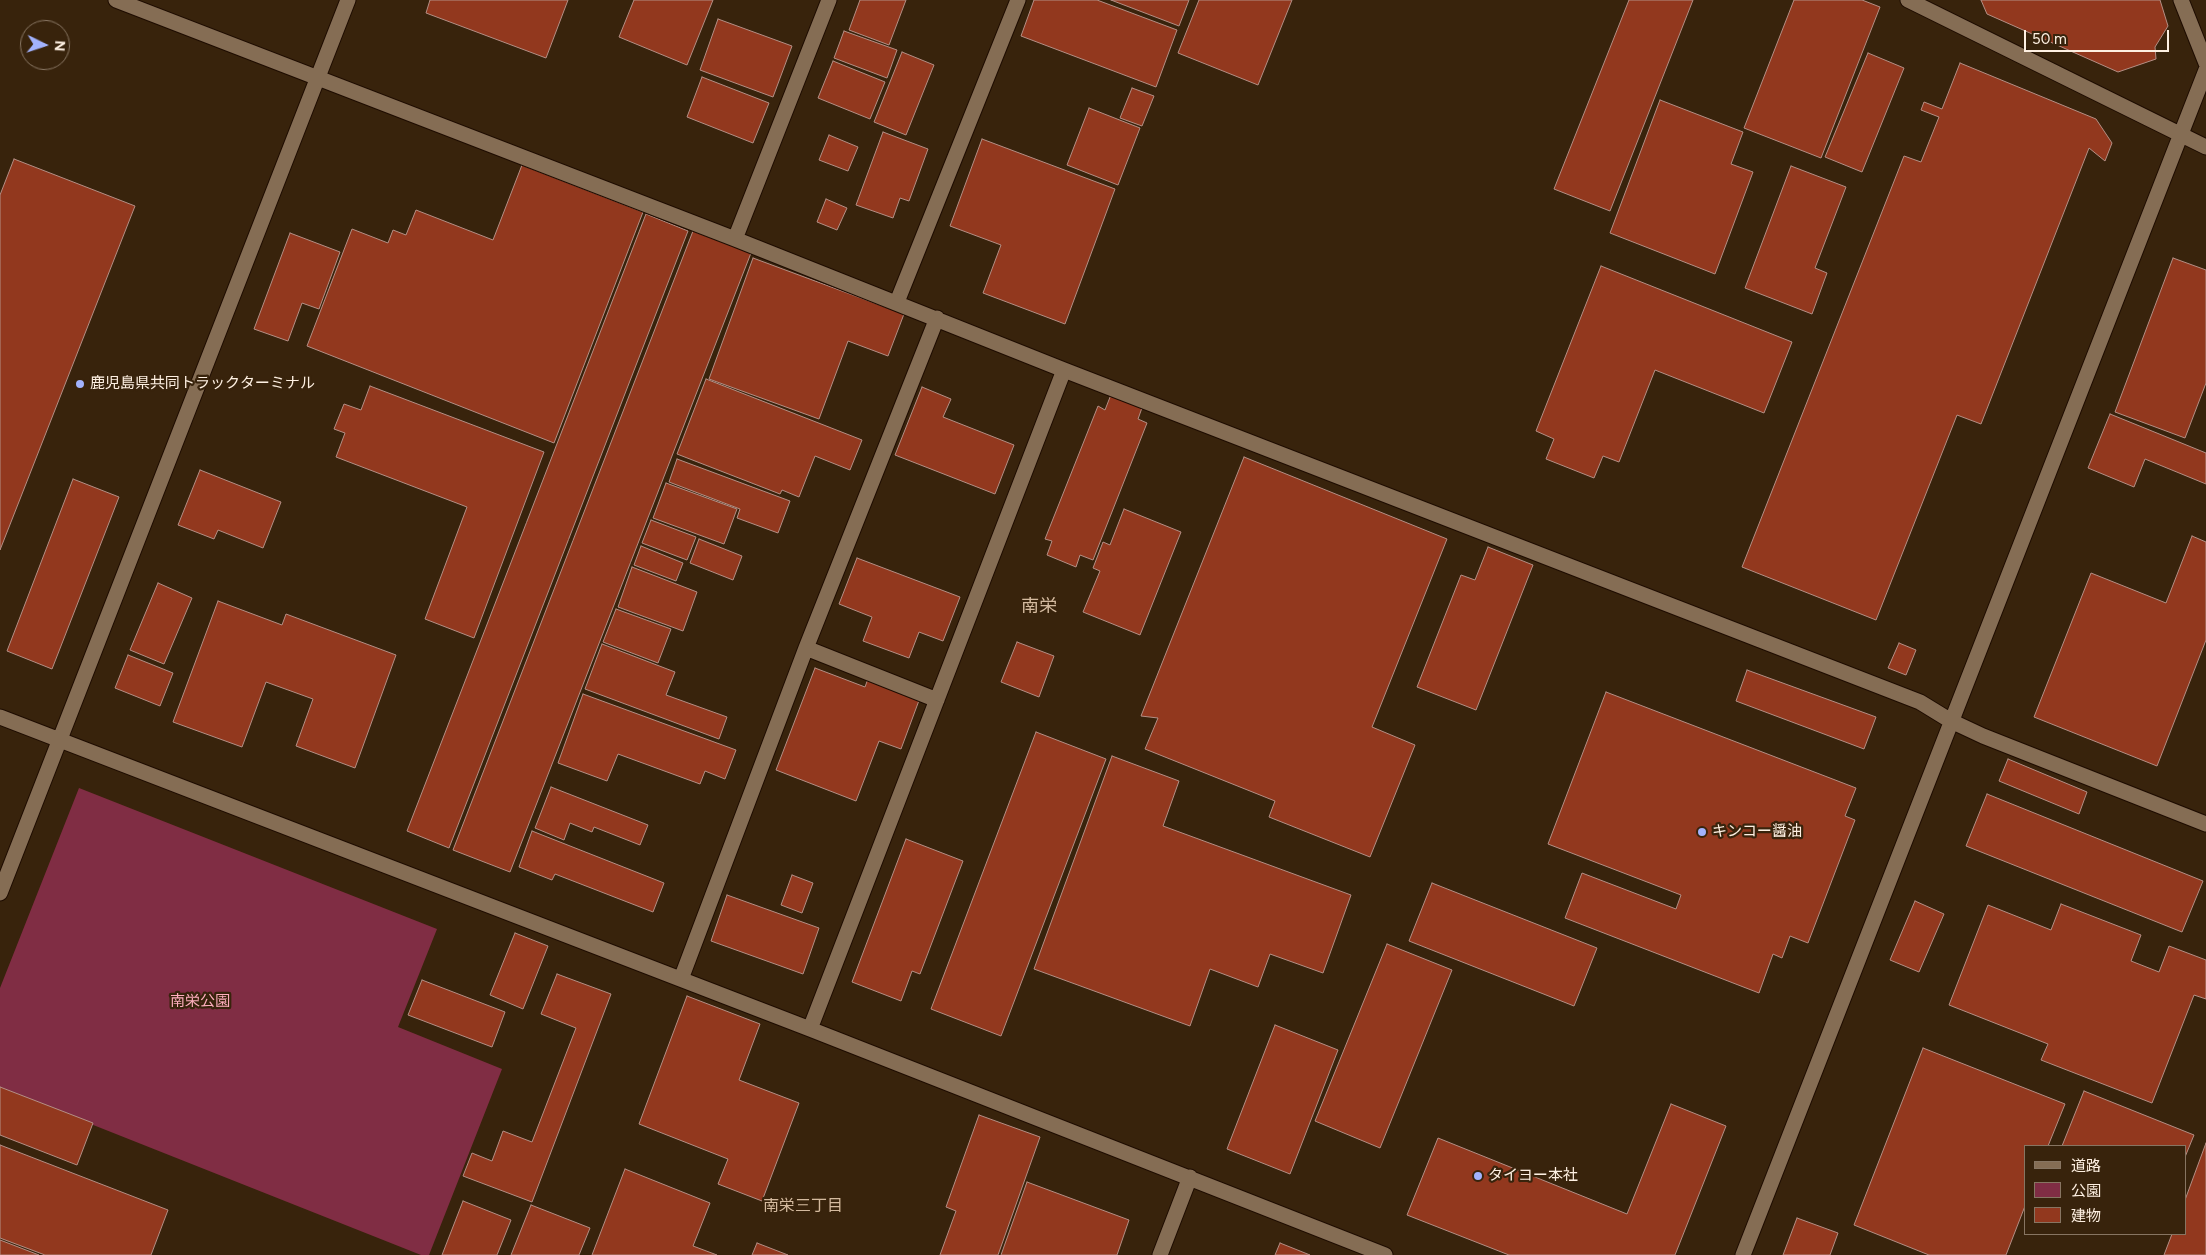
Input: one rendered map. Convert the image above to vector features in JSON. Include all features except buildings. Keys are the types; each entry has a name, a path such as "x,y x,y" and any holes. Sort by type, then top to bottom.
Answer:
{"street":[{"path":"116,0 736,239 1064,370 1920,702 1951,721 1983,736 2206,824"},
{"path":"0,893 348,0"},
{"path":"736,239 829,0"},
{"path":"897,302 1018,0"},
{"path":"1908,0 2206,147"},
{"path":"2181,0 2206,64"},
{"path":"1743,1255 2206,70"},
{"path":"682,979 806,648 936,318"},
{"path":"810,1029 1064,370"},
{"path":"806,648 937,700"},
{"path":"0,716 682,979 1386,1255"},
{"path":"1160,1255 1190,1177"}],"green space":[{"name":"南栄公園","path":"79,788 437,929 398,1027 502,1069 429,1255 421,1255 0,1088 0,988"}],"place":[{"name":"鹿児島県共同トラックターミナル","path":"80,384"},
{"name":"キンコー醤油","path":"1702,832"},
{"name":"タイヨー本社","path":"1478,1176"}],"district":[{"name":"南栄","path":"1039,607"},
{"name":"南栄三丁目","path":"803,1206"}]}
